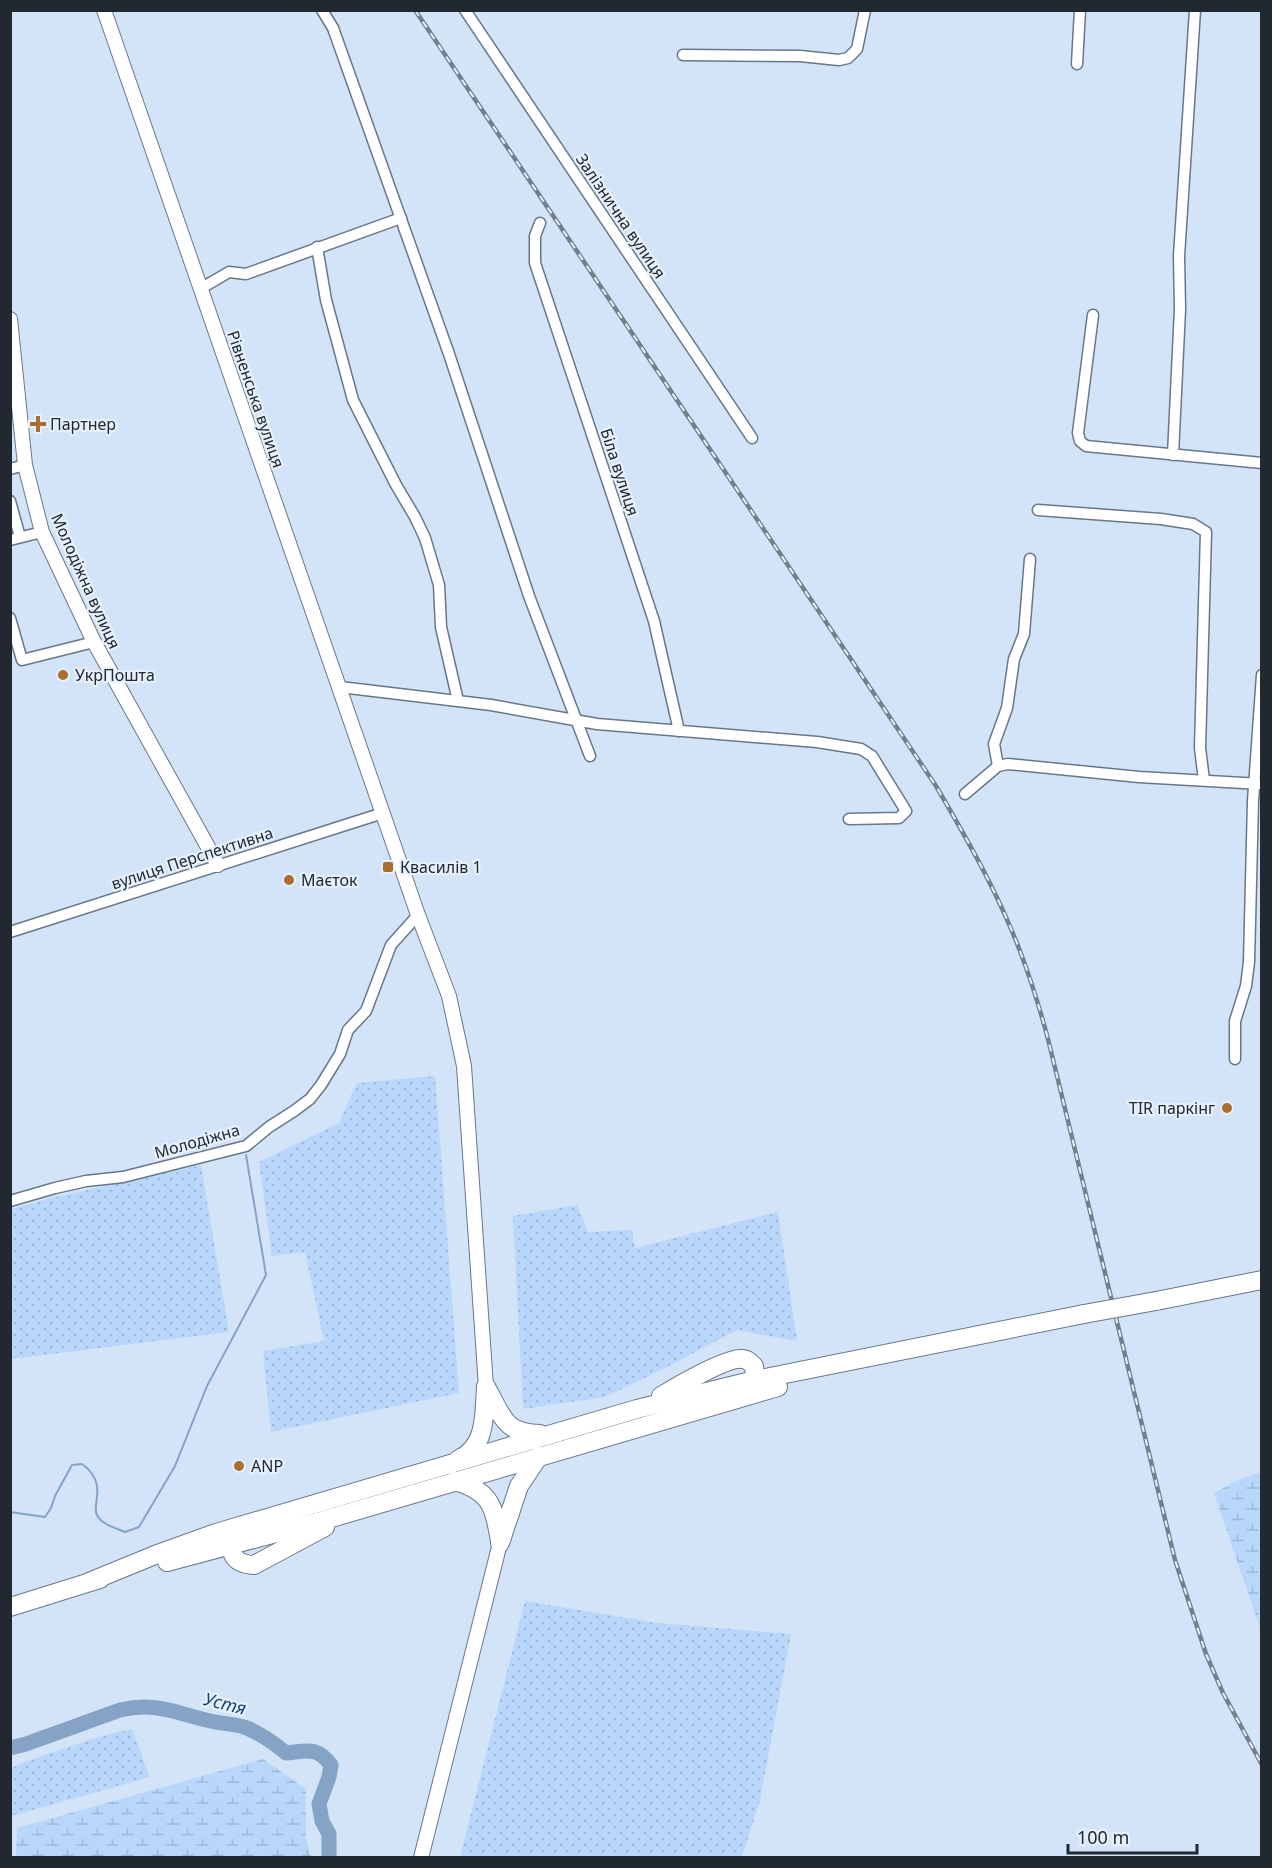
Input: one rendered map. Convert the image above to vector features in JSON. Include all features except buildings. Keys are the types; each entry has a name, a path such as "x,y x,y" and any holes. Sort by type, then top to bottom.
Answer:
{"highway":[{"path":"232,1537 437,1469 638,1409 755,1380 1262,1280"},
{"path":"10,1607 89,1582 155,1555 352,1512 892,1353"},
{"path":"638,1409 722,1363 736,1359 744,1358 753,1366 755,1380"},
{"path":"736,1399 755,1380"},
{"path":"486,1387 504,1419 514,1430 526,1434 551,1435"},
{"path":"437,1469 468,1455 476,1448 482,1428 486,1387"},
{"path":"500,1543 519,1486 539,1456"},
{"path":"455,1481 475,1488 489,1500 500,1543"},
{"path":"232,1537 234,1557 245,1564 258,1564 352,1512"}],"main road":[{"name":"Рівненська вулиця","path":"104,10 418,915 449,996 464,1066 486,1387"},
{"name":"Молодіжна вулиця","path":"10,319 25,465 42,532 94,642 218,866"},
{"path":"421,1857 500,1543"}],"street":[{"path":"322,10 333,28 453,365 529,597 590,756"},
{"name":"Залізнична вулиця","path":"465,10 752,438"},
{"path":"683,55 800,56 839,60 848,58 857,49 865,10"},
{"path":"1077,64 1080,10"},
{"path":"1173,455 1180,309 1179,256 1195,10"},
{"path":"200,289 229,272 246,274 401,218"},
{"name":"Біла вулиця","path":"540,223 535,236 536,263 654,621 679,731"},
{"path":"317,247 326,300 353,400 415,518 437,577 441,627 458,701"},
{"path":"1093,315 1078,434 1080,441 1086,446 1262,463"},
{"path":"10,469 25,465"},
{"path":"10,501 15,538 42,532"},
{"path":"1038,510 1161,519 1193,524 1206,532 1200,748 1204,780"},
{"path":"998,766 994,744 1007,708 1014,659 1024,634 1030,559"},
{"path":"10,618 22,660 94,642"},
{"path":"1235,1059 1235,1021 1246,986 1249,962 1262,675"},
{"path":"340,687 458,701 576,720 817,742 861,749 872,756 906,811 899,818 849,819"},
{"path":"965,794 998,766 1008,764 1139,777 1258,783"},
{"name":"вулиця Перспективна","path":"10,932 383,813"},
{"name":"Молодіжна","path":"10,1201 55,1188 86,1181 123,1177 246,1146 310,1098 321,1085 340,1054 348,1030 366,1011 391,945 418,915"}],"green space":[{"path":"435,1076 459,1393 271,1432 263,1351 324,1341 305,1252 272,1256 259,1162 339,1123 357,1083"},
{"path":"201,1165 229,1332 11,1359 11,1209"},
{"path":"577,1205 588,1232 632,1230 635,1248 778,1212 797,1341 737,1330 605,1397 523,1409 513,1216"},
{"path":"1262,1472 1261,1631 1214,1493 1240,1479"},
{"path":"525,1601 657,1623 791,1634 760,1800 742,1857 460,1857"},
{"path":"132,1729 150,1777 11,1816 11,1768 70,1746"},
{"path":"263,1759 306,1789 306,1839 311,1857 16,1857 17,1828"}],"waterway":[{"path":"10,1512 45,1517 72,1465 82,1464 89,1470 96,1482 96,1510 99,1518 110,1526 125,1532 139,1527 175,1466 207,1386 266,1275 246,1155"},
{"name":"Устя","path":"10,1748 120,1710 146,1707 243,1727 272,1742 286,1753 316,1752 331,1765 319,1804 322,1821 329,1834 329,1858"}],"railway":[{"path":"415,10 936,786 992,887 1020,951 1045,1028 1175,1560 1206,1654 1223,1693 1262,1765"}],"place":[{"name":"Партнер","path":"38,424"},
{"name":"УкрПошта","path":"63,675"},
{"name":"Квасилів 1","path":"388,867"},
{"name":"Маєток","path":"289,880"},
{"name":"TIR паркінг","path":"1227,1108"},
{"name":"ANP","path":"239,1466"}]}
